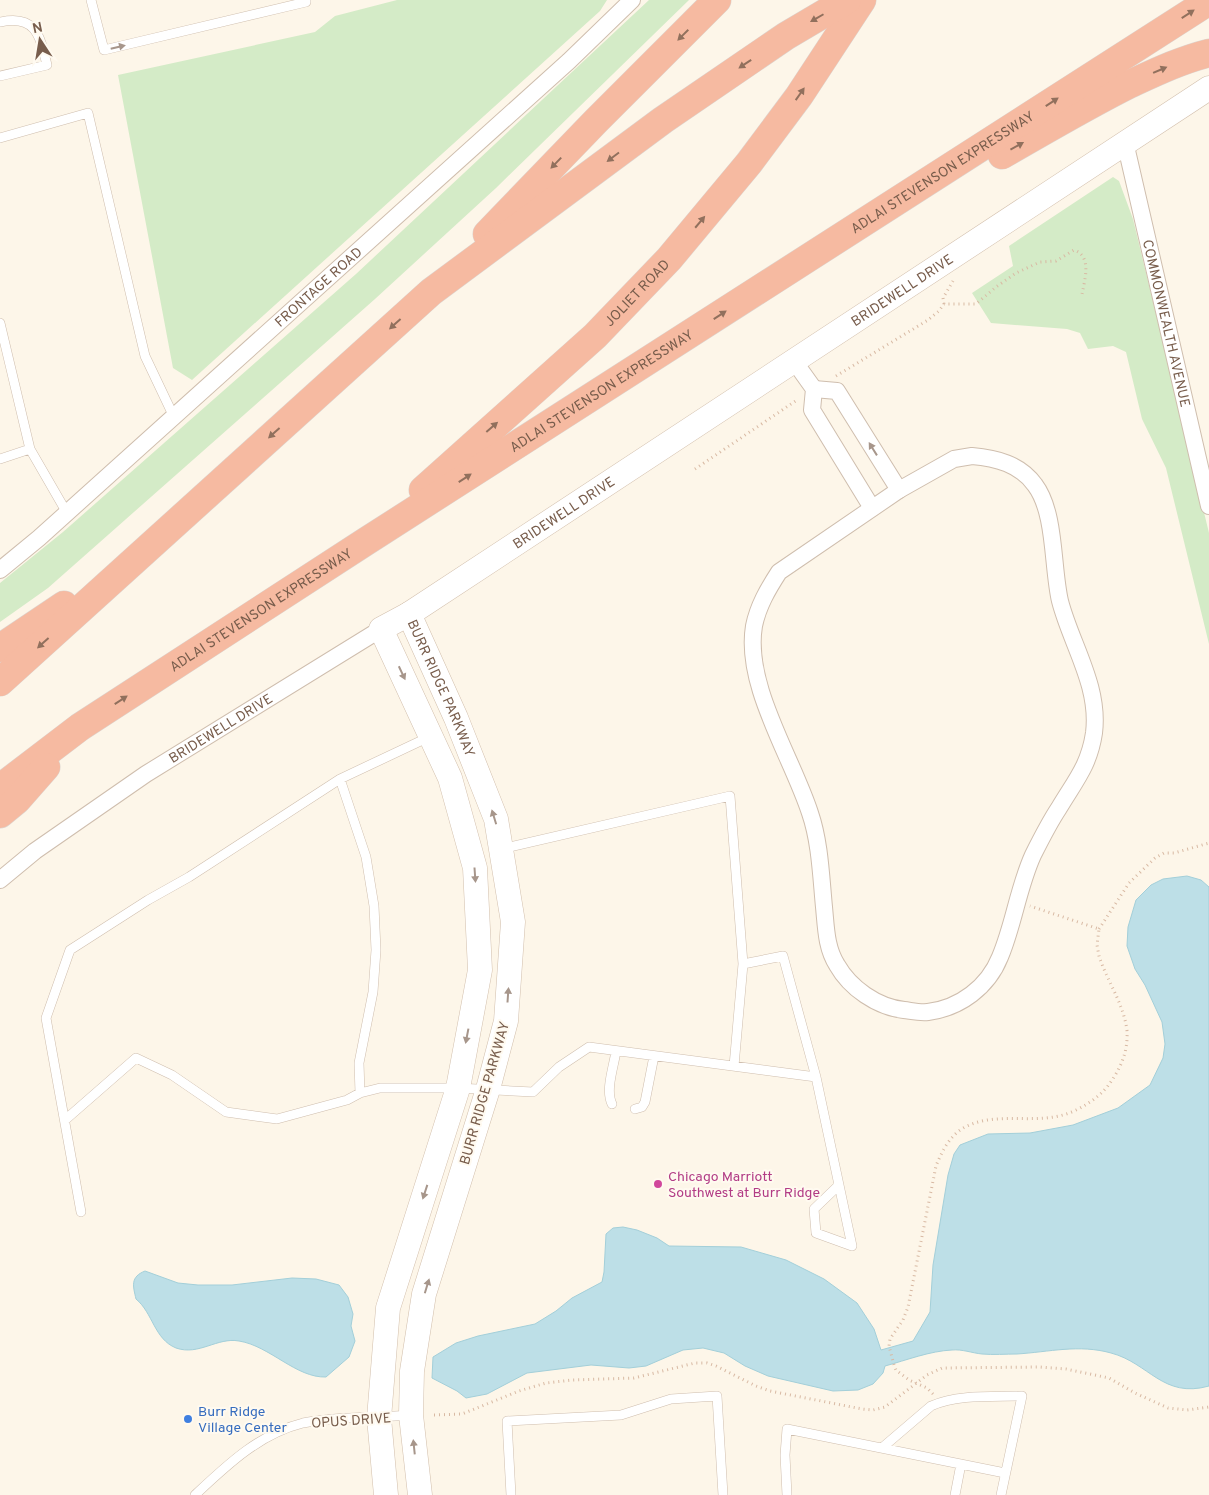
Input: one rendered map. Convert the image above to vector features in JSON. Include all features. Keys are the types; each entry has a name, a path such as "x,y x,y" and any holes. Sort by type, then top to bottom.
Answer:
{"highway":[{"path":"0,682 431,292 589,128 717,0"},
{"path":"431,292 663,120 786,36 847,0"},
{"name":"JOLIET ROAD","path":"365,542 595,336 669,259 749,163 794,103 862,0"},
{"name":"ADLAI STEVENSON EXPRESSWAY","path":"0,788 80,727 1209,1"},
{"path":"849,233 909,207 1103,98 1153,73 1191,57 1209,53"},
{"path":"0,648 144,551"},
{"path":"0,814 18,800 80,727"}],"street":[{"name":"FRONTAGE ROAD","path":"0,570 67,513 570,61 632,0"},
{"name":"BRIDEWELL DRIVE","path":"0,880 35,851 146,774 409,614 1209,88"},
{"name":"COMMONWEALTH AVENUE","path":"1125,142 1209,506"},
{"path":"794,361 814,389 812,410 872,508"},
{"path":"814,389 837,391 899,490"},
{"path":"972,456 1011,464 1025,474 1036,486 1044,501 1048,517 1060,598 1088,679 1095,714 1094,731 1085,767 1049,824 1029,863 1021,883 1000,959 990,976 966,998 946,1008 925,1012 898,1009 874,1000 852,986 836,964 827,941 820,864 811,814 762,693 754,668 752,646 754,626 759,608 767,590 779,572 899,490 954,459 972,456"},
{"name":"BURR RIDGE PARKWAY","path":"409,614 456,718 496,819 513,922 506,1021 488,1089 424,1294 412,1370 411,1415 420,1495"},
{"name":"BURR RIDGE PARKWAY","path":"382,629 450,778 475,868 480,970 458,1088 388,1308 379,1418 386,1495"}],"lane":[{"path":"91,0 104,50 306,2 306,0"},
{"path":"0,22 13,19 30,24 40,38 48,65 0,76"},
{"path":"0,138 88,113 145,356 174,417"},
{"path":"0,323 30,449 67,513"},
{"path":"0,459 30,449"},
{"path":"81,1212 46,1018 70,950 148,900 189,877 340,779 432,736"},
{"path":"340,779 366,857 374,906 376,950 373,992 359,1063 360,1093"},
{"path":"501,849 730,796 744,964 734,1066"},
{"path":"744,964 783,956 816,1077 852,1246 816,1233 814,1209 839,1185"},
{"path":"64,1120 136,1058 172,1075 226,1112 277,1119 347,1100 360,1093 380,1088 458,1088 534,1092 559,1068 589,1047 816,1077"},
{"path":"612,1104 610,1089 616,1051"},
{"path":"635,1109 642,1107 645,1102 654,1056"},
{"path":"511,1495 507,1421 621,1415 671,1399 717,1396 723,1495"},
{"path":"883,1447 932,1406 940,1402 954,1399 1022,1396 1001,1495"},
{"name":"OPUS DRIVE","path":"195,1495 241,1453 259,1441 287,1428 304,1423 327,1420 411,1415"},
{"path":"786,1495 784,1455 786,1429 1006,1473"},
{"path":"954,1495 960,1464"}],"path":[{"path":"694,469 814,389 928,320 944,304 976,304 1016,273 1040,262 1056,261 1074,250 1080,252 1085,259 1086,267 1082,294"},
{"path":"940,1402 932,1392 896,1370 889,1346 890,1339 903,1320 908,1307 936,1166 940,1155 951,1139 963,1128 978,1122 1060,1116 1080,1108 1103,1092 1119,1070 1127,1044 1127,1032 1120,1006 1103,970 1099,956 1097,945 1099,929 1129,882 1155,858 1164,853 1174,853 1209,843"},
{"path":"1016,902 1099,929"},
{"path":"916,1383 942,1368 1054,1367 1109,1378 1135,1393 1168,1408 1187,1410 1209,1407"}],"green space":[{"path":"397,0 607,0 600,11 192,380 173,368 118,75 315,32 335,16"},
{"path":"649,0 689,0 496,188 375,299 48,588 0,622 0,583 63,532 356,274"},
{"path":"1113,177 1119,181 1133,219 1209,533 1209,644 1166,468 1142,419 1126,352 1113,346 1088,349 1080,333 1067,329 991,323 972,293 1013,266 1009,246"}],"water":[{"path":"1187,876 1201,880 1209,887 1209,1386 1193,1389 1180,1388 1168,1384 1124,1358 1099,1350 1087,1349 1064,1349 1017,1354 986,1354 956,1350 935,1352 885,1366 883,1373 873,1384 858,1390 833,1391 768,1376 745,1366 724,1353 703,1348 683,1350 646,1366 629,1368 591,1365 527,1373 487,1394 466,1398 432,1378 433,1357 456,1343 478,1336 535,1324 572,1298 602,1282 606,1234 613,1228 623,1227 657,1238 669,1246 741,1247 786,1260 824,1279 857,1303 874,1329 881,1350 913,1341 930,1312 933,1265 948,1175 954,1154 960,1145 988,1134 1030,1133 1073,1125 1118,1108 1150,1085 1163,1058 1165,1044 1162,1022 1145,985 1135,969 1127,946 1128,927 1136,900 1151,885 1163,879"},
{"path":"145,1271 178,1283 198,1285 232,1285 292,1278 316,1279 339,1285 348,1297 353,1314 351,1326 355,1341 349,1357 326,1377 304,1372 261,1349 239,1341 231,1340 192,1350 176,1348 163,1339 142,1305 136,1299 134,1282 140,1273"}],"place":[{"name":"Chicago Marriott Southwest at Burr Ridge","path":"658,1184"},
{"name":"Burr Ridge Village Center","path":"188,1419"}]}
